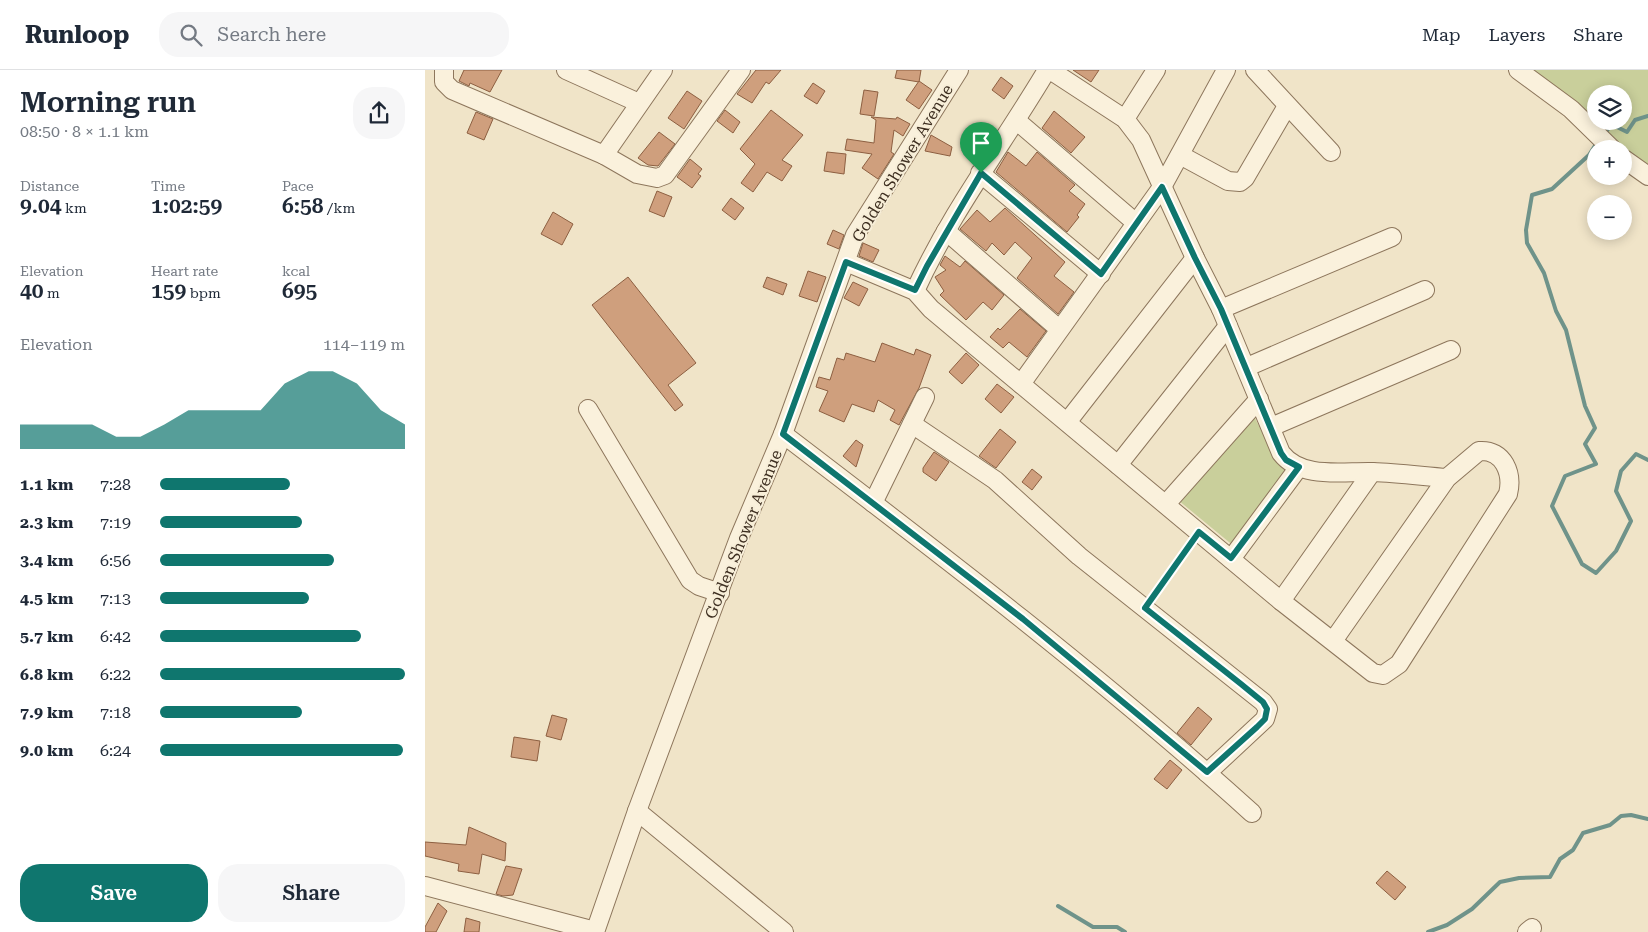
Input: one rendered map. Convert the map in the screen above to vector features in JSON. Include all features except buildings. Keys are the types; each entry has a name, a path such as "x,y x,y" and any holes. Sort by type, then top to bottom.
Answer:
{"street":[{"path":"442,70 444,82 452,90 604,155 637,174 657,178 665,175 741,70"},
{"path":"565,70 639,102"},
{"path":"604,155 663,70"},
{"name":"Golden Shower Avenue","path":"595,932 637,812 739,538 783,434 855,235 959,70"},
{"path":"915,290 981,173 1049,70 1125,119 1141,140 1195,258 1229,326 1281,453 1286,460 1299,467 1330,473 1372,472 1447,478"},
{"path":"1125,119 1156,70"},
{"path":"1021,384 1059,328 1101,274 1162,187 1226,70"},
{"path":"1255,70 1331,152"},
{"path":"1518,70 1571,109 1604,140"},
{"path":"1180,155 1228,180 1240,182 1245,178 1287,106"},
{"path":"1017,120 1136,224"},
{"path":"1632,165 1648,176"},
{"path":"981,173 1101,274"},
{"path":"946,232 1059,328"},
{"path":"1221,309 1392,237"},
{"path":"1068,421 1195,258"},
{"path":"846,262 915,290 931,309 1068,421 1281,601 1373,673 1383,675 1399,664 1508,494 1511,481 1509,470 1499,457 1486,450 1475,454 1447,478 1333,641"},
{"path":"1247,367 1425,290"},
{"path":"1118,465 1229,326"},
{"path":"1271,427 1451,350"},
{"path":"873,503 925,398"},
{"path":"1166,504 1259,399"},
{"path":"587,409 683,570 699,586 720,593"},
{"path":"912,424 995,480 1079,556 1263,702 1267,709 1265,719 1207,772"},
{"path":"783,434 1023,619 1207,772 1252,814"},
{"path":"1231,558 1299,467"},
{"path":"1281,601 1372,472"},
{"path":"637,812 784,932"},
{"path":"425,886 595,932"}],"path":[{"path":"1145,608 1199,532"}],"green space":[{"path":"1531,70 1648,70 1648,167 1632,156 1632,140 1613,140 1601,130 1632,130 1632,85 1587,85 1587,118"},
{"path":"1252,412 1267,442 1295,466 1235,547 1178,500"}],"waterway":[{"path":"1605,134 1611,124 1627,132 1635,120 1648,116"},
{"path":"1587,157 1552,189 1532,195 1526,230 1527,243 1544,273 1556,311 1566,330 1585,406 1595,428 1585,444 1596,464 1565,476 1552,506 1582,564 1596,573 1616,551 1631,521 1616,491 1621,471 1636,454 1648,460"},
{"path":"1428,932 1447,925 1472,909 1500,882 1519,878 1550,877 1560,859 1573,850 1583,833 1610,825 1621,816 1631,815 1648,819"},
{"path":"1058,906 1093,927 1117,927 1125,932"}],"route":[{"path":"981,173 1101,274 1162,187 1247,367 1281,453 1286,460 1299,467 1231,558 1199,532 1145,608 1263,702 1267,709 1268,714 1265,719 1207,772 1023,619 783,434 846,262 915,290 981,173"}]}
